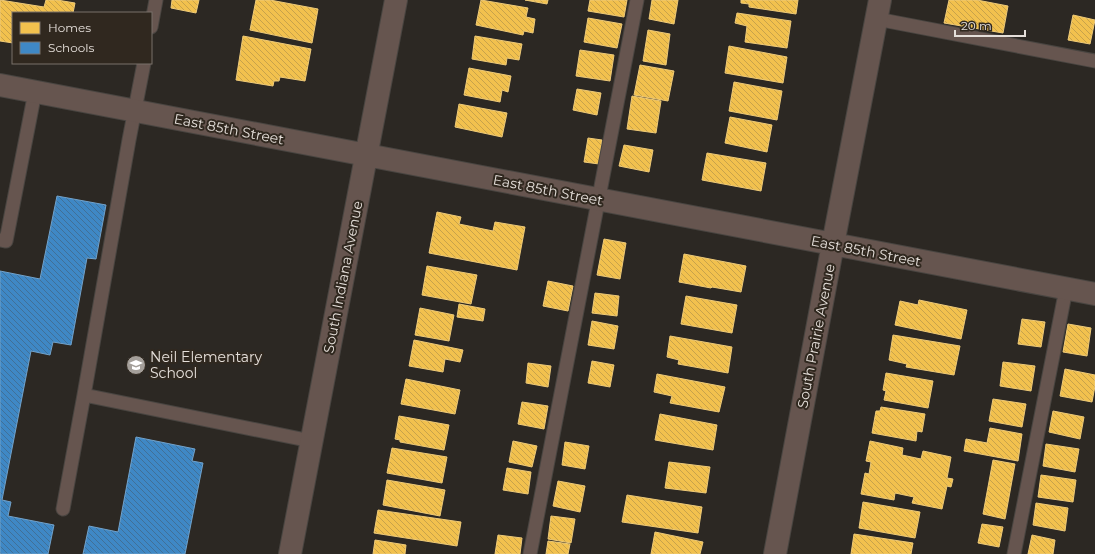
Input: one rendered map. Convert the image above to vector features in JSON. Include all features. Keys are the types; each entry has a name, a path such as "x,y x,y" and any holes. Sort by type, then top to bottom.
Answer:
{"street":[{"name":"South Indiana Avenue","path":"290,554 396,0"},
{"name":"South Prairie Avenue","path":"775,554 833,244 879,10"},
{"name":"East 85th Street","path":"0,85 1095,294"}],"lane":[{"path":"152,22 156,0"},
{"path":"530,554 637,0"},
{"path":"879,10 1095,61"},
{"path":"63,509 144,64"},
{"path":"0,240 6,241 35,92"},
{"path":"1014,554 1066,289"},
{"path":"84,395 312,441"}],"building: Homes":[{"path":"0,0 44,7 46,0 75,3 73,12 12,12 12,43 0,41"},
{"path":"172,0 199,0 196,13 171,8"},
{"path":"256,0 270,0 318,9 312,43 250,30"},
{"path":"481,0 528,8 526,17 535,19 533,33 524,31 523,35 476,25"},
{"path":"525,0 548,0 547,4"},
{"path":"590,0 627,0 624,17 588,11"},
{"path":"652,0 678,0 674,24 649,19"},
{"path":"741,0 798,0 796,14 749,7 749,4 741,3"},
{"path":"949,0 977,0 1008,6 1003,33 944,23"},
{"path":"737,13 791,21 787,48 745,42 747,26 735,23"},
{"path":"1073,15 1095,20 1090,44 1068,40"},
{"path":"588,18 622,24 617,48 584,42"},
{"path":"648,30 670,34 666,65 643,61"},
{"path":"243,36 311,49 305,81 280,77 279,81 274,81 273,86 236,80"},
{"path":"475,36 522,44 519,60 507,58 506,65 472,59"},
{"path":"729,46 787,57 783,83 725,73"},
{"path":"580,50 614,55 610,81 576,76"},
{"path":"640,65 674,71 668,101 634,95"},
{"path":"469,68 511,76 508,92 502,90 500,102 464,95"},
{"path":"734,82 782,91 777,120 729,111"},
{"path":"577,89 601,93 597,115 573,110"},
{"path":"632,96 661,101 656,133 627,129"},
{"path":"459,104 507,113 502,137 455,127"},
{"path":"730,117 772,125 767,152 725,143"},
{"path":"588,138 602,140 599,164 584,162"},
{"path":"624,145 653,150 649,172 619,166"},
{"path":"707,153 766,163 761,191 702,180"},
{"path":"437,212 461,217 459,224 493,231 495,222 525,227 517,270 429,253"},
{"path":"604,239 626,243 620,279 597,275"},
{"path":"684,254 746,266 741,292 679,282"},
{"path":"427,266 477,275 471,304 422,295"},
{"path":"548,281 573,286 568,311 543,306"},
{"path":"595,293 619,296 617,316 592,313"},
{"path":"686,296 737,305 732,333 681,324"},
{"path":"919,300 967,310 961,339 895,325 900,301 918,305"},
{"path":"459,304 485,309 483,321 457,317"},
{"path":"420,308 454,315 449,341 415,335"},
{"path":"1022,319 1045,322 1041,347 1018,344"},
{"path":"592,321 618,326 614,349 588,345"},
{"path":"1068,324 1091,328 1087,356 1063,352"},
{"path":"893,335 960,346 954,375 906,367 907,364 889,360"},
{"path":"670,336 732,347 728,373 678,364 679,360 667,357"},
{"path":"414,340 463,350 460,362 445,359 443,372 409,366"},
{"path":"592,361 614,365 610,387 588,383"},
{"path":"1003,362 1035,366 1031,391 1000,386"},
{"path":"528,363 551,366 548,387 526,383"},
{"path":"1065,369 1095,375 1095,386 1092,402 1060,396"},
{"path":"886,373 933,381 928,408 884,400 886,391 883,390"},
{"path":"657,374 725,387 719,412 670,403 672,396 654,392"},
{"path":"406,379 460,390 455,414 401,404"},
{"path":"993,399 1026,404 1022,427 989,421"},
{"path":"522,402 548,406 544,429 518,424"},
{"path":"881,407 925,414 922,432 917,431 916,441 872,433 876,411 880,411"},
{"path":"1053,411 1084,417 1080,439 1049,432"},
{"path":"660,414 717,425 713,450 655,440"},
{"path":"399,416 449,425 444,450 400,442 400,440 395,439"},
{"path":"990,428 1022,434 1018,461 964,451 966,439 987,443"},
{"path":"513,441 537,446 532,467 509,462"},
{"path":"870,441 903,448 902,455 921,459 923,451 951,457 947,478 953,479 951,487 947,486 942,509 912,503 914,497 895,493 894,500 861,494 865,473 869,474 871,462 866,461"},
{"path":"565,442 589,446 585,469 562,465"},
{"path":"1046,444 1079,449 1075,472 1043,466"},
{"path":"392,448 447,457 442,483 387,473"},
{"path":"993,460 1015,464 1005,519 983,514"},
{"path":"669,462 710,467 706,493 665,488"},
{"path":"507,468 531,472 528,494 503,490"},
{"path":"1041,475 1076,480 1073,502 1038,497"},
{"path":"387,480 445,490 440,516 383,505"},
{"path":"558,481 585,486 580,512 553,506"},
{"path":"627,495 702,507 698,533 622,522"},
{"path":"863,502 920,512 915,538 859,528"},
{"path":"1036,503 1068,508 1065,531 1033,525"},
{"path":"378,510 461,522 457,546 374,533"},
{"path":"551,516 575,519 571,543 548,539"},
{"path":"982,524 1003,527 999,547 978,543"},
{"path":"655,532 703,542 700,554 651,554"},
{"path":"854,534 913,543 911,554 851,554"},
{"path":"498,535 522,538 520,554 495,554"},
{"path":"1032,535 1055,540 1053,554 1028,554"},
{"path":"375,540 406,545 405,554 373,554"},
{"path":"548,541 570,544 568,554 546,554"}],"building: Schools":[{"path":"57,196 106,205 96,259 87,258 71,345 53,342 50,355 31,351 2,500 11,502 8,516 54,525 48,554 0,554 0,271 40,279"},
{"path":"136,437 195,449 192,461 203,463 185,554 83,554 89,526 118,532"}],"place":[{"name":"Neil Elementary School","path":"136,365"}]}
